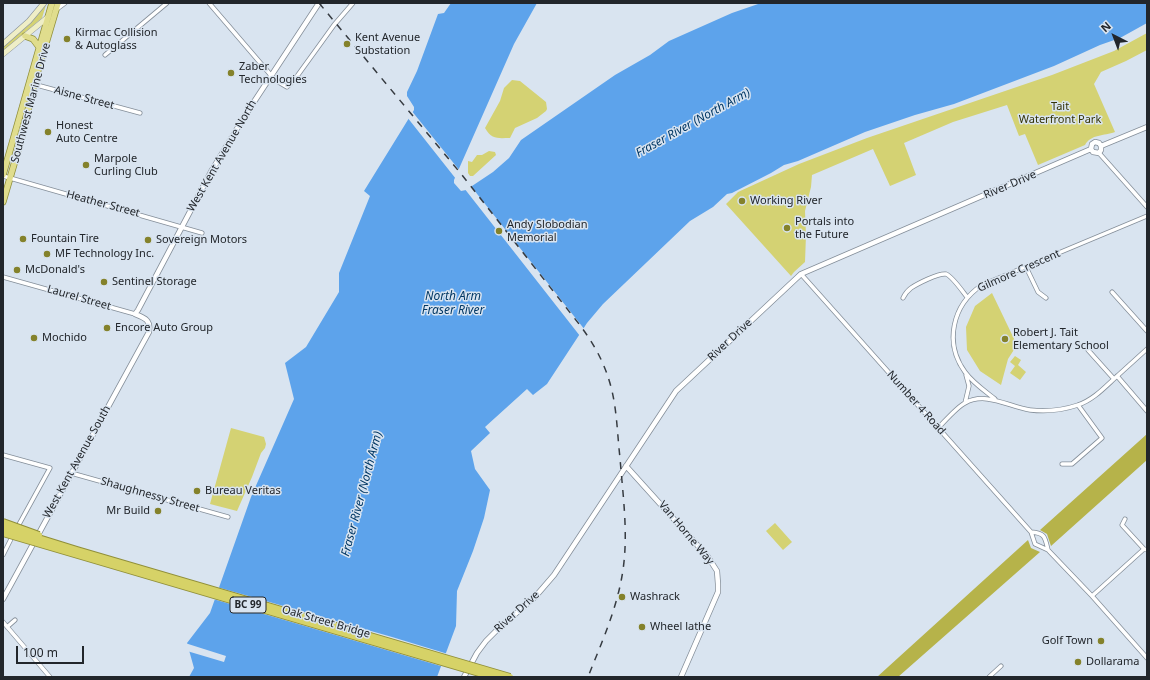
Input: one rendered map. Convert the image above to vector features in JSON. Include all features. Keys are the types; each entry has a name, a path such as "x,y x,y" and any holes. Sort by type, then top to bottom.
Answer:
{"highway":[{"path":"3,522 42,536 51,542"},
{"name":"Oak Street Bridge","path":"3,528 510,677"},
{"name":"Oak Street Bridge","path":"3,533 493,677"}],"main road":[{"path":"3,44 29,21 44,3"},
{"name":"Southwest Marine Drive","path":"3,202 22,137 39,47 52,3"},
{"name":"Southwest Marine Drive","path":"3,175 6,155 32,83 58,3"},
{"path":"3,54 56,10"},
{"path":"25,36 33,39 39,47"}],"street":[{"path":"56,10 65,3"},
{"path":"105,55 167,3"},
{"path":"209,3 271,76 283,86 287,87 290,86 295,80 334,25 352,3"},
{"name":"West Kent Avenue North","path":"135,314 212,170 246,114 318,3"},
{"name":"Aisne Street","path":"32,83 140,114"},
{"path":"1101,146 1147,127"},
{"path":"1101,146 1099,143 1095,142 1092,144 1091,150 1098,153 1147,208"},
{"path":"1098,153 1101,150 1101,146"},
{"name":"River Drive","path":"464,677 481,647 491,636 528,604 546,585 676,391 801,274 1091,150"},
{"name":"Heather Street","path":"3,175 202,233"},
{"name":"Gilmore Crescent","path":"965,403 969,386 953,341 959,311 974,290 982,285 1147,216"},
{"path":"1026,267 1038,292 1046,298"},
{"name":"Number 4 Road","path":"801,274 1031,532 1035,544 1048,550 1092,596 1147,658"},
{"path":"903,298 905,293 910,288 935,276 946,274 968,297"},
{"name":"Laurel Street","path":"3,277 135,314 146,319 150,326"},
{"path":"1112,292 1147,331"},
{"name":"West Kent Avenue South","path":"3,598 149,332 150,326"},
{"path":"938,428 965,403 984,398 996,399 1020,408 1040,411 1066,408 1078,404 1095,395 1147,349"},
{"path":"1088,350 1147,411"},
{"name":"Gilmore Crescent","path":"964,371 972,380 996,399"},
{"path":"1062,464 1072,464 1102,438 1078,404"},
{"path":"3,455 50,468 3,555"},
{"name":"Van Horne Way","path":"626,466 708,557 717,571 718,584 716,598 681,677"},
{"name":"Shaughnessy Street","path":"71,473 228,517"},
{"path":"1092,596 1146,549 1122,525 1125,519"},
{"name":"Number 4 Road","path":"1031,532 1042,534 1046,539 1048,550"},
{"path":"7,627 15,620"},
{"path":"3,622 50,677"},
{"path":"989,677 1001,666"}],"green space":[{"path":"46,5 42,18 3,51 3,47 30,24"},
{"name":"Tait Waterfront Park","path":"1147,33 1147,50 1101,72 1094,84 1115,132 1094,137 1085,145 1038,165 1025,134 1019,136 1007,105 953,122 904,143 916,175 890,186 873,149 812,175 811,187 805,211 805,262 791,276 726,204 738,192 799,164 867,138 1052,75 1114,51"},
{"path":"512,80 520,81 546,102 547,109 537,118 515,128 510,138 496,138 490,135 485,128 500,101 504,88"},
{"path":"489,151 495,152 496,155 473,176 470,176 468,173 468,161 472,162 477,155 482,155"},
{"path":"992,293 1017,345 1008,359 1001,385 980,371 967,350 966,327 975,306"},
{"path":"1015,356 1021,360 1018,365 1026,372 1020,380 1010,373 1015,366 1010,362"},
{"path":"231,428 264,437 266,444 237,511 210,504"},
{"path":"775,523 792,542 783,550 766,531"}],"shaded area":[{"path":"1147,434 1147,460 1051,546 1047,534 1040,530"},
{"path":"1028,540 1031,548 1040,552 898,677 877,677"}],"water":[{"name":"North Arm Fraser River","path":"451,3 537,3 514,44 454,180 454,183 461,191 466,190 493,172 509,158 521,140 615,75 650,55 669,41 732,13 761,3 1147,3 1147,23 1120,38 1100,45 1054,66 954,104 915,115 865,132 798,161 784,165 732,193 727,194 713,207 690,221 603,304 587,323 547,384 533,395 527,389 485,427 490,433 471,451 475,469 490,490 484,518 457,591 456,626 437,677 189,677 194,668 187,643 210,613 251,497 294,399 285,363 306,347 339,292 339,273 370,196 364,191 414,110 414,107 407,96 407,92 417,71 438,14 444,13"}],"pier":[{"path":"411,110 460,171 456,179 407,117"},
{"path":"470,185 585,330 580,336 464,188"},
{"path":"217,587 448,654 444,667 213,599"},
{"path":"185,643 226,656 224,662 187,651"}],"railway":[{"path":"319,3 462,175 579,324 593,344 604,365 614,399 624,502 625,547 622,576 616,602 608,627 588,677"}],"place":[{"name":"Kirmac Collision & Autoglass","path":"67,39"},
{"name":"Kent Avenue Substation","path":"347,44"},
{"name":"Zaber Technologies","path":"231,73"},
{"name":"Honest Auto Centre","path":"48,132"},
{"name":"Marpole Curling Club","path":"86,165"},
{"name":"Working River","path":"742,201"},
{"name":"Portals into the Future","path":"787,228"},
{"name":"Andy Slobodian Memorial","path":"499,231"},
{"name":"Fountain Tire","path":"23,239"},
{"name":"Sovereign Motors","path":"148,240"},
{"name":"MF Technology Inc.","path":"47,254"},
{"name":"McDonald's","path":"17,270"},
{"name":"Sentinel Storage","path":"104,282"},
{"name":"Encore Auto Group","path":"107,328"},
{"name":"Mochido","path":"34,338"},
{"name":"Robert J. Tait Elementary School","path":"1005,339"},
{"name":"Bureau Veritas","path":"197,491"},
{"name":"Mr Build","path":"158,511"},
{"name":"Washrack","path":"622,597"},
{"name":"Wheel lathe","path":"642,627"},
{"name":"Golf Town","path":"1101,641"},
{"name":"Dollarama","path":"1078,662"}],"water label":[{"name":"Fraser River (North Arm)","path":"693,123"},
{"name":"Fraser River (North Arm)","path":"362,494"}]}
